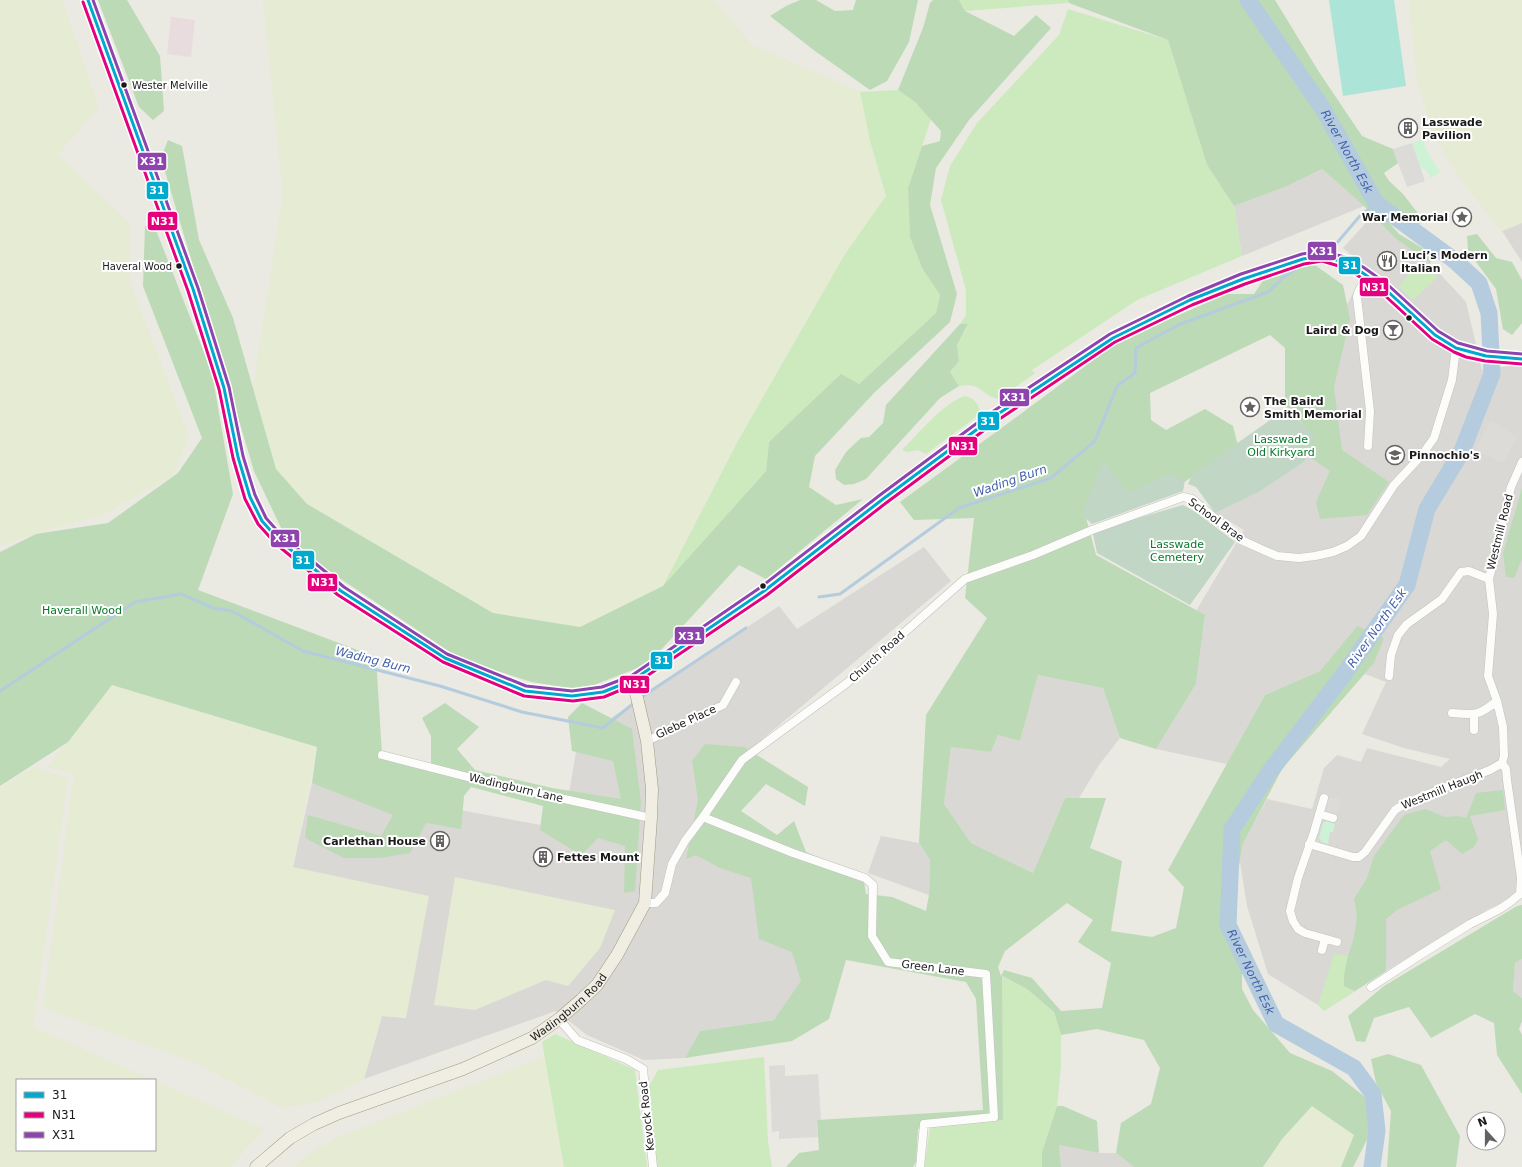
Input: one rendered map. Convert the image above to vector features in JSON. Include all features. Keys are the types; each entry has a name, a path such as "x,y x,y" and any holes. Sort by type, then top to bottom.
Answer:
{"main road":[{"path":"633,680 764,591 883,499 995,416 1107,342 1190,300 1243,279 1303,259 1322,256 1344,262 1366,281 1384,288 1435,334 1462,350 1522,359"},
{"name":"Wadingburn Road","path":"256,1167 290,1138 314,1124 339,1113 463,1069 532,1038 559,1019 597,985 617,955 644,903 652,789 647,741 633,680"}],"street":[{"path":"88,0 193,289 224,388 240,463 250,497 262,521 279,540 341,591 445,658 525,691 572,696 603,692 633,680"},
{"path":"1366,281 1357,292 1357,297 1370,411 1368,446"},
{"name":"School Brae","path":"1183,497 1192,499 1241,540 1278,556 1300,558 1333,552 1346,546 1361,536 1394,485 1422,455 1434,438 1462,350"},
{"name":"Westmill Road","path":"1372,988 1401,967 1471,924 1508,905 1520,894 1521,878 1506,769 1502,763 1504,756 1503,727 1497,701 1488,676 1493,614 1489,579 1511,487 1522,462"},
{"name":"Church Road","path":"644,903 656,903 665,893 672,864 685,841 742,760 847,683 965,579 1033,555 1092,530 1183,497"},
{"path":"1390,676 1391,655 1398,635 1407,624 1442,599 1461,572 1469,570 1489,579"},
{"name":"Glebe Place","path":"647,741 723,705 736,682"},
{"path":"1452,713 1474,715 1487,709 1497,701"},
{"path":"1474,715 1474,730"},
{"name":"Wadingburn Lane","path":"382,755 487,782 651,818"},
{"name":"Westmill Haugh","path":"1309,844 1353,857 1359,857 1365,852 1395,810 1428,794 1490,770 1502,763"},
{"path":"1324,798 1298,878 1290,911 1298,929 1304,933 1337,942"},
{"path":"1319,814 1333,818"},
{"name":"Green Lane","path":"703,817 793,853 865,878 873,885 872,936 888,962 986,974 994,1117 924,1124 920,1167"},
{"path":"1322,950 1325,939"},
{"name":"Kevock Road","path":"559,1019 577,1040 626,1059 642,1069 653,1167"}],"shaded area":[{"path":"1329,0 1394,0 1406,86 1343,96"},
{"path":"171,17 195,20 191,57 167,54"},
{"path":"1412,143 1425,181 1407,187 1393,149"},
{"path":"1322,169 1364,206 1242,256 1234,206 1285,187"},
{"path":"1373,215 1396,239 1430,263 1466,302 1482,370 1522,364 1522,896 1488,909 1386,971 1324,1011 1318,1005 1268,974 1247,906 1240,862 1243,844 1267,799 1312,809 1324,768 1337,755 1361,762 1367,748 1441,767 1450,759 1404,748 1362,734 1386,682 1365,674 1374,662 1357,626 1320,671 1265,695 1227,764 1156,749 1196,684 1205,616 1196,611 1244,530 1215,513 1259,492 1304,462 1340,319 1366,267 1343,248"},
{"path":"1522,223 1522,262 1502,231"},
{"path":"1492,421 1517,437 1503,463 1474,450"},
{"path":"924,547 951,581 704,788 782,881 827,990 774,1020 700,1031 685,1058 644,1060 587,1035 556,1011 364,1079 382,1016 406,1018 293,867 312,783 563,829 578,740 779,606 797,629"},
{"path":"1038,675 1103,688 1120,738 1099,765 1079,798 1065,798 1033,873 971,843 944,804 951,747 991,752 998,735 1020,741"},
{"path":"1328,797 1341,799 1337,814 1329,812 1326,807"},
{"path":"881,836 919,843 930,860 929,895 868,873"},
{"path":"1522,959 1522,998 1513,991 1515,963"},
{"path":"785,1065 785,1076 818,1074 821,1120 817,1120 818,1137 779,1139 779,1131 772,1132 769,1066"},
{"path":"1059,1145 1099,1153 1116,1153 1134,1167 1061,1167"}],"green space":[{"path":"0,0 62,0 99,108 58,154 130,224 130,282 189,437 173,475 99,517 45,530 0,546"},
{"path":"98,0 127,0 160,56 164,111 153,120 139,107"},
{"path":"263,0 714,0 752,45 860,92 870,141 886,196 845,254 739,439 663,586 580,627 493,613 307,504 276,469 253,389 283,193"},
{"path":"800,0 816,0 835,11 853,10 856,0 918,0 909,42 887,81 870,90 815,51 770,16 786,6"},
{"path":"933,0 959,0 965,11 1014,36 1036,15 1051,28 969,120 936,168 930,205 957,294 950,322 874,393 815,456 809,487 836,505 863,499 766,579 739,565 648,664 581,690 532,682 462,660 323,567 283,532 254,471 161,158 168,140 182,146 199,240 233,318 276,469 307,504 493,613 580,627 663,586 766,471 769,442 841,374 859,384 936,313 940,295 922,268 910,237 908,188 922,146 940,141 941,131 915,102 898,90 923,28 930,3"},
{"path":"959,0 1068,0 1069,3 965,11"},
{"path":"1068,0 1241,0 1315,106 1364,195 1399,234 1434,255 1430,263 1396,239 1364,206 1322,169 1285,187 1234,206 1207,165 1168,40 1069,3"},
{"path":"1257,0 1275,0 1319,72 1362,136 1393,149 1398,163 1384,173 1389,181 1403,194 1424,221 1418,225 1382,198 1326,105"},
{"path":"1411,0 1522,0 1522,223 1502,231 1470,192 1448,160 1430,125 1417,79 1409,6"},
{"path":"1068,9 1168,40 1207,165 1234,206 1242,256 1137,300 1032,370 1035,373 999,399 988,395 973,386 959,386 950,372 959,361 957,345 968,325 960,324 966,315 966,290 941,200 950,166 977,123 1059,35"},
{"path":"898,90 915,102 931,119 908,188 910,237 922,268 940,295 936,313 859,384 769,442 766,471 663,586 739,439 845,254 886,196 870,141 860,92"},
{"path":"1423,139 1427,151 1440,172 1431,178 1426,170 1420,167 1412,143"},
{"name":"Haverall Wood","path":"154,225 212,373 233,494 198,590 376,657 382,755 431,765 431,736 422,718 445,703 479,727 457,749 475,770 552,788 621,799 613,761 572,751 568,717 582,703 632,729 641,802 635,891 624,893 625,846 598,838 581,855 540,830 543,806 471,787 464,796 461,829 426,823 410,853 380,858 344,858 305,838 308,815 381,836 393,815 312,783 317,747 112,685 68,742 0,786 0,552 36,534 108,523 178,473 202,438 143,286 145,226"},
{"path":"1477,234 1496,258 1512,262 1522,280 1522,323 1512,335 1503,329 1496,289 1468,251 1467,236"},
{"path":"1418,262 1438,277 1413,300 1399,287"},
{"path":"1312,263 1343,285 1350,319 1334,387 1342,450 1389,482 1367,515 1320,519 1316,502 1330,471 1308,456 1312,434 1285,405 1285,348 1270,335 1150,393 1151,420 1166,430 1205,409 1233,426 1238,446 1177,487 1085,514 1096,555 1205,615 1196,684 1156,749 1120,738 1103,688 1038,675 1020,741 998,735 991,752 951,747 944,804 971,843 1033,873 1065,798 1106,798 1090,848 1122,861 1111,931 1152,937 1176,928 1184,887 1168,870 1265,695 1320,671 1357,626 1384,638 1374,663 1282,769 1243,844 1226,938 1242,967 1242,989 1253,1010 1290,1053 1332,1071 1365,1097 1371,1132 1353,1167 1341,1167 1354,1135 1312,1106 1282,1139 1263,1167 1134,1167 1116,1153 1121,1123 1151,1104 1160,1068 1144,1040 1097,1029 1061,1035 1054,1012 1027,989 1002,976 1003,1120 918,1129 916,1162 913,1167 786,1167 799,1153 819,1150 817,1120 983,1110 976,999 966,982 846,960 829,1019 792,1041 685,1058 700,1031 774,1020 801,981 792,952 759,939 751,878 720,868 696,855 686,859 698,800 692,761 705,744 744,747 808,787 805,806 766,784 741,811 777,835 794,821 806,852 863,876 866,894 892,897 926,911 929,895 930,860 919,843 926,715 987,618 965,598 974,518 914,520 900,502 1119,341 1227,294 1254,294 1264,279","holes":["1067,903 1093,920 1078,942 1111,963 1102,1008 1061,1011 1032,978 1004,970 1001,976 998,967 1005,951"]},
{"path":"960,324 968,324 957,345 959,361 950,372 959,386 940,398 866,479 854,484 844,485 836,479 835,470 846,452 861,438 869,437 883,423 886,405"},
{"path":"965,396 975,401 978,406 980,412 976,417 926,454 918,450 907,452 902,450 948,405"},
{"name":"Lasswade Old Kirkyard","path":"1286,409 1315,435 1304,462 1259,492 1215,513 1196,487 1188,484 1192,475"},
{"path":"1103,461 1128,493 1168,474 1185,480 1183,491 1092,524 1082,515"},
{"path":"1522,488 1522,559 1514,578 1506,577 1503,553"},
{"name":"Lasswade Cemetery","path":"1183,505 1196,512 1235,542 1190,605 1097,553 1093,534 1114,525"},
{"path":"112,685 317,747 293,867 429,896 406,1018 382,1016 364,1079 320,1101 282,1108 194,1062 43,1008 74,774 47,767"},
{"path":"33,767 68,778 33,1027 151,1079 16,1079 16,1151 156,1151 156,1081 264,1129 230,1167 0,1167 0,788"},
{"path":"1503,790 1505,810 1470,816 1478,839 1474,847 1462,854 1446,840 1430,851 1441,889 1397,910 1386,919 1386,971 1355,991 1344,986 1346,964 1355,933 1356,911 1354,899 1367,878 1374,856 1404,815 1425,809 1445,817 1457,816 1466,818 1476,793"},
{"path":"1326,821 1335,824 1333,832 1330,832 1328,844 1322,842 1319,838 1323,823"},
{"path":"455,877 615,910 600,948 568,986 546,980 475,1010 434,1005"},
{"path":"1522,905 1522,959 1515,963 1513,991 1522,998 1522,1021 1519,1029 1522,1035 1522,1094 1497,1055 1494,1023 1475,1014 1431,1038 1409,1007 1374,1018 1365,1042 1356,1041 1348,1016 1384,986 1517,906"},
{"path":"1334,954 1349,956 1344,976 1344,986 1355,991 1324,1011 1318,1005"},
{"path":"1001,976 1027,989 1054,1012 1061,1035 1061,1066 1057,1106 1042,1152 1042,1167 924,1167 930,1128 1003,1120"},
{"path":"555,1034 635,1070 647,1167 564,1167 542,1042"},
{"path":"1388,1054 1421,1065 1460,1136 1456,1167 1387,1167 1391,1111 1376,1083 1371,1059"},
{"path":"546,1056 564,1167 293,1167 305,1156 336,1138"},
{"path":"764,1057 768,1141 772,1167 657,1167 649,1086 658,1070"},
{"path":"1057,1106 1063,1106 1097,1121 1099,1153 1059,1145 1061,1167 1042,1167 1042,1152"},
{"path":"1312,1106 1354,1135 1341,1167 1263,1167 1282,1139"}],"waterway":[{"name":"River North Esk","path":"1248,0 1323,109 1376,203 1454,260 1479,283 1489,313 1492,374 1462,451 1427,509 1407,585 1344,674 1271,770 1232,829 1228,925 1276,1024 1354,1068 1373,1094 1377,1131 1372,1167"},
{"name":"Wading Burn","path":"1322,253 1336,244 1359,217 1376,203"},
{"name":"Wading Burn","path":"819,597 840,594 959,508 1051,478 1095,441 1117,386 1135,373 1136,348 1178,325 1268,292 1284,277 1307,262"},
{"name":"Wading Burn","path":"0,691 135,602 181,594 213,608 232,611 303,651 440,686 522,712 603,728 634,703"},
{"name":"Wading Burn","path":"640,698 746,628"}],"transit line":[{"name":"31","path":"88,0 193,289 224,388 238,457 250,497 262,521 279,540 341,591 445,658 525,691 572,696 603,692 633,680 764,591 883,499 995,416 1113,338 1190,300 1243,279 1303,259 1322,256 1344,262 1360,271 1384,288 1435,335 1456,348 1486,356 1522,359"},
{"name":"X31","path":"93,0 198,288 229,387 243,456 255,495 266,518 282,536 344,587 447,654 526,686 572,691 602,687 631,676 761,587 880,495 992,412 1110,334 1188,296 1241,274 1302,254 1322,251 1345,257 1363,267 1387,284 1438,331 1458,343 1487,351 1522,354"},
{"name":"N31","path":"83,2 188,291 219,389 233,458 245,499 258,524 276,544 338,595 443,662 524,696 573,701 604,697 635,684 767,595 886,503 998,420 1115,342 1192,305 1245,284 1304,264 1322,261 1342,267 1357,275 1381,292 1432,339 1454,352 1466,357 1485,361 1522,364"}],"place":[{"name":"Wester Melville","path":"124,85"},
{"name":"Lasswade Pavilion","path":"1408,128"},
{"name":"War Memorial","path":"1462,217"},
{"name":"Luci’s Modern Italian","path":"1387,261"},
{"name":"Haveral Wood","path":"179,266"},
{"name":"Laird & Dog","path":"1393,330"},
{"name":"The Baird Smith Memorial","path":"1250,407"},
{"name":"Pinnochio's","path":"1395,455"},
{"name":"Carlethan House","path":"440,841"},
{"name":"Fettes Mount","path":"543,857"}]}
